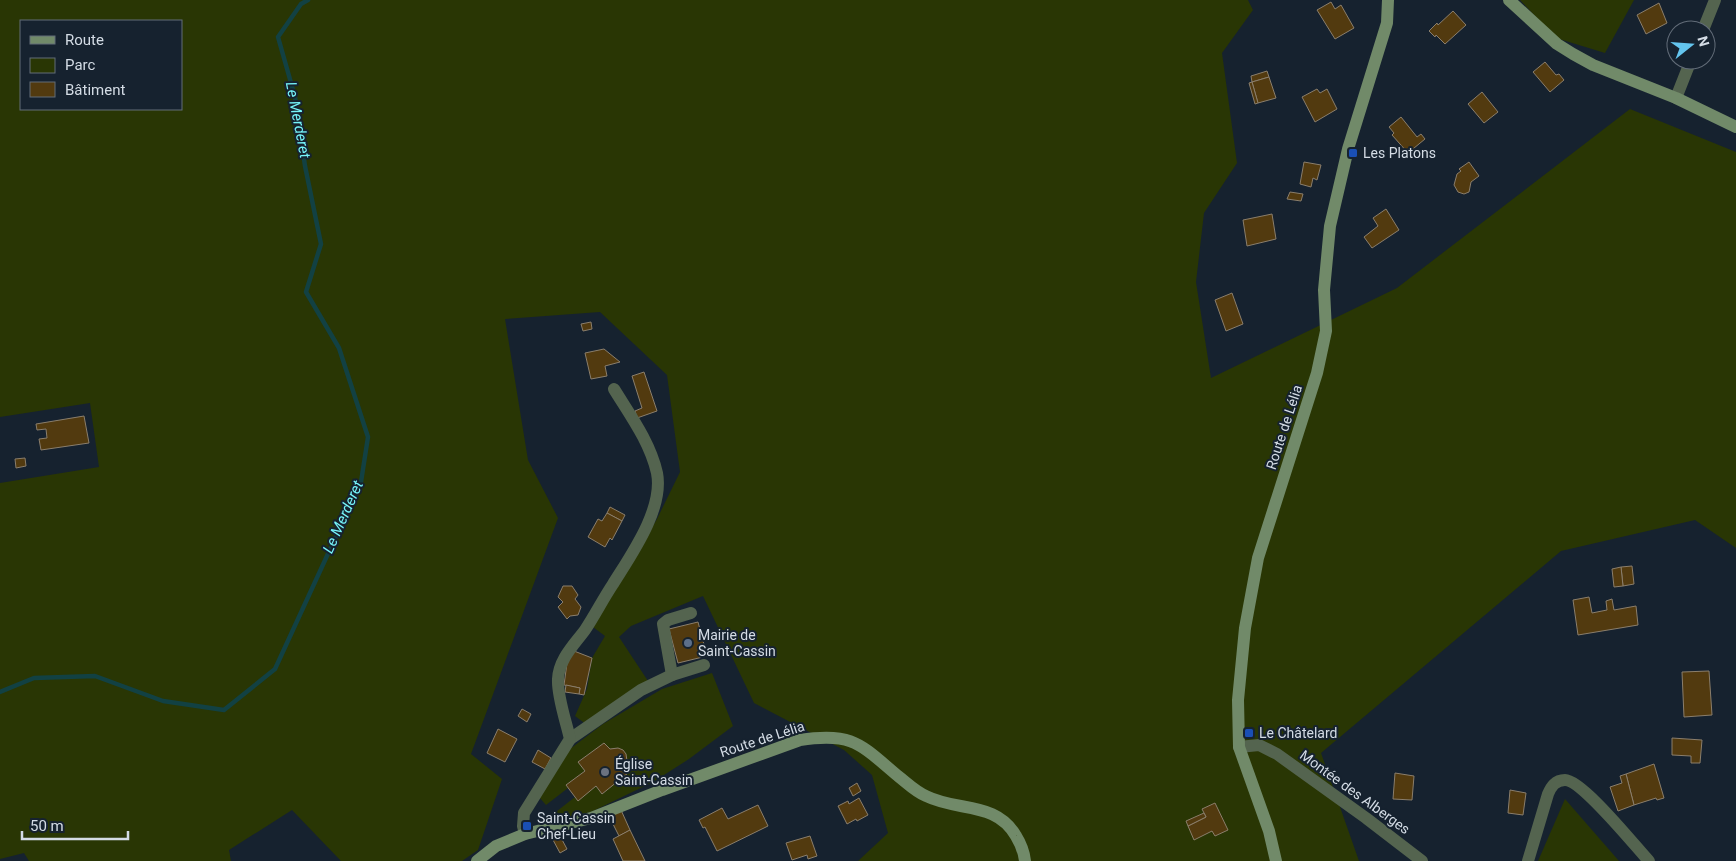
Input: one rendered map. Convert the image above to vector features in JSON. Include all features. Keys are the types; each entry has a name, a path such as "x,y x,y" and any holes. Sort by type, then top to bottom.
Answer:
{"street":[{"name":"Route de Lélia","path":"1276,861 1270,831 1239,747 1239,674 1245,628 1258,558 1317,373 1326,331 1324,290 1330,226 1348,149 1387,23 1388,0"},
{"path":"1509,0 1557,44 1573,54 1676,98 1736,127"},
{"path":"1706,20 1715,0"},
{"path":"1676,98 1687,70"},
{"path":"570,738 558,686 560,669 565,656 584,630 646,527 653,512 656,495 657,475 651,455 644,438 614,388"},
{"path":"672,675 663,624 668,620 691,613"},
{"path":"525,834 523,826 524,812 570,738 641,690 672,675 704,665"},
{"name":"Route de Lélia","path":"477,861 496,846 525,834 591,818 658,791 800,740 824,736 839,737 868,750 913,789 925,796 942,802 986,811 1002,819 1012,828 1020,842 1025,861"},
{"name":"Montée des Alberges","path":"1239,747 1259,746 1277,754 1422,861"},
{"path":"1528,861 1552,785 1558,781 1566,780 1578,785 1649,861"}],"green space":[{"path":"0,0 1248,0 1253,10 1222,53 1237,163 1204,213 1196,282 1211,378 1397,288 1630,109 1736,152 1736,548 1695,520 1561,551 1321,753 1359,861 858,861 888,833 872,775 844,750 754,703 703,596 631,626 619,637 648,681 587,725 575,716 587,689 592,658 605,636 593,627 657,519 680,472 667,375 600,312 505,319 528,460 558,518 471,754 502,779 478,850 462,861 341,861 292,810 229,850 231,861 29,861 24,853 0,859 0,483 99,467 90,403 0,417"},
{"path":"1520,0 1634,0 1605,53 1556,38"},
{"path":"712,673 733,726 689,759 653,782 591,812 556,819 552,815 575,797 578,800 596,786 602,794 628,773 623,767 627,760 624,752 617,748 610,749 604,743 579,762 585,771 566,785 568,788 546,805 539,797 570,749 603,724 662,689"},
{"path":"1565,799 1619,861 1538,861"}],"building":[{"path":"1331,2 1335,9 1341,5 1354,28 1335,39 1317,10"},
{"path":"1659,3 1666,24 1646,34 1637,15"},
{"path":"1453,11 1466,25 1445,44 1429,31"},
{"path":"1545,62 1556,75 1559,74 1564,80 1550,92 1533,72"},
{"path":"1267,71 1269,77 1252,82 1251,76"},
{"path":"1269,77 1276,98 1258,103 1252,82"},
{"path":"1252,82 1258,103 1255,104 1249,83"},
{"path":"1317,89 1320,93 1327,89 1337,109 1315,122 1302,97"},
{"path":"1482,92 1498,112 1484,123 1468,104"},
{"path":"1401,117 1417,137 1421,134 1425,139 1408,153 1392,135 1394,133 1389,127"},
{"path":"1304,162 1321,165 1317,180 1313,178 1311,187 1300,184"},
{"path":"1469,162 1479,176 1471,182 1469,192 1464,194 1458,192 1454,185 1457,174 1461,171 1459,169"},
{"path":"1290,192 1303,194 1301,201 1287,199"},
{"path":"1386,209 1399,230 1372,248 1364,237 1378,226 1373,218"},
{"path":"1272,214 1276,239 1247,246 1243,220"},
{"path":"1232,293 1243,324 1226,331 1215,300"},
{"path":"591,322 592,329 583,331 581,324"},
{"path":"604,349 620,362 605,366 607,376 591,379 585,353"},
{"path":"644,372 657,411 637,418 635,411 642,408 632,376"},
{"path":"84,416 89,443 41,450 39,439 47,438 46,429 37,430 36,424"},
{"path":"25,458 26,466 16,468 15,459"},
{"path":"610,507 625,515 622,521 607,513"},
{"path":"607,513 622,521 612,540 610,538 605,547 588,537 598,519 602,521"},
{"path":"1632,566 1634,584 1623,586 1621,567"},
{"path":"1621,567 1623,586 1614,587 1612,569"},
{"path":"563,586 572,586 578,595 575,599 581,607 578,615 570,616 567,619 558,607 563,602 558,597"},
{"path":"1589,597 1592,613 1607,610 1606,601 1612,599 1614,610 1636,606 1638,625 1578,635 1573,600"},
{"name":"Mairie de Saint-Cassin","path":"698,622 707,656 678,663 669,629"},
{"path":"574,651 592,658 584,695 579,694 580,688 564,685 567,663"},
{"path":"1709,671 1712,715 1684,717 1682,672"},
{"path":"566,685 580,688 579,694 565,692"},
{"path":"522,709 531,714 527,722 518,716"},
{"path":"498,729 517,739 505,762 487,753"},
{"path":"1672,738 1702,740 1700,763 1691,763 1691,756 1672,755"},
{"name":"Église Saint-Cassin","path":"604,743 610,749 618,748 623,750 627,761 623,767 628,773 602,794 596,786 578,801 566,785 585,771 578,762"},
{"path":"538,750 551,758 545,769 532,762"},
{"path":"1654,764 1664,798 1657,800 1656,798 1634,805 1626,774"},
{"path":"1395,773 1414,776 1412,800 1393,799"},
{"path":"1626,774 1634,805 1618,811 1610,787 1622,783 1620,776"},
{"path":"857,783 861,791 853,796 849,788"},
{"path":"1510,790 1526,793 1523,815 1508,813"},
{"path":"859,798 868,815 847,824 838,806 848,801 849,804"},
{"path":"1215,803 1228,830 1215,836 1212,831 1194,840 1188,826 1206,817 1202,809"},
{"path":"758,805 768,826 717,851 705,827 703,828 699,820 722,808 728,819"},
{"path":"621,810 630,830 619,836 609,816"},
{"path":"1204,813 1206,817 1188,826 1186,821"},
{"path":"630,830 645,861 623,861 613,839"},
{"path":"559,834 567,849 560,853 552,838"},
{"path":"810,836 817,856 808,859 807,855 792,860 786,843"}],"waterway":[{"name":"Le Merderet","path":"0,692 34,678 95,676 163,701 224,710 275,669 361,482 368,437 339,348 306,292 321,244 305,166 295,97 278,37 301,4 308,0"}],"place":[{"name":"Les Platons","path":"1353,153"},
{"name":"Mairie de Saint-Cassin","path":"688,643"},
{"name":"Le Châtelard","path":"1249,733"},
{"name":"Église Saint-Cassin","path":"605,772"},
{"name":"Saint-Cassin Chef-Lieu","path":"527,826"}]}
